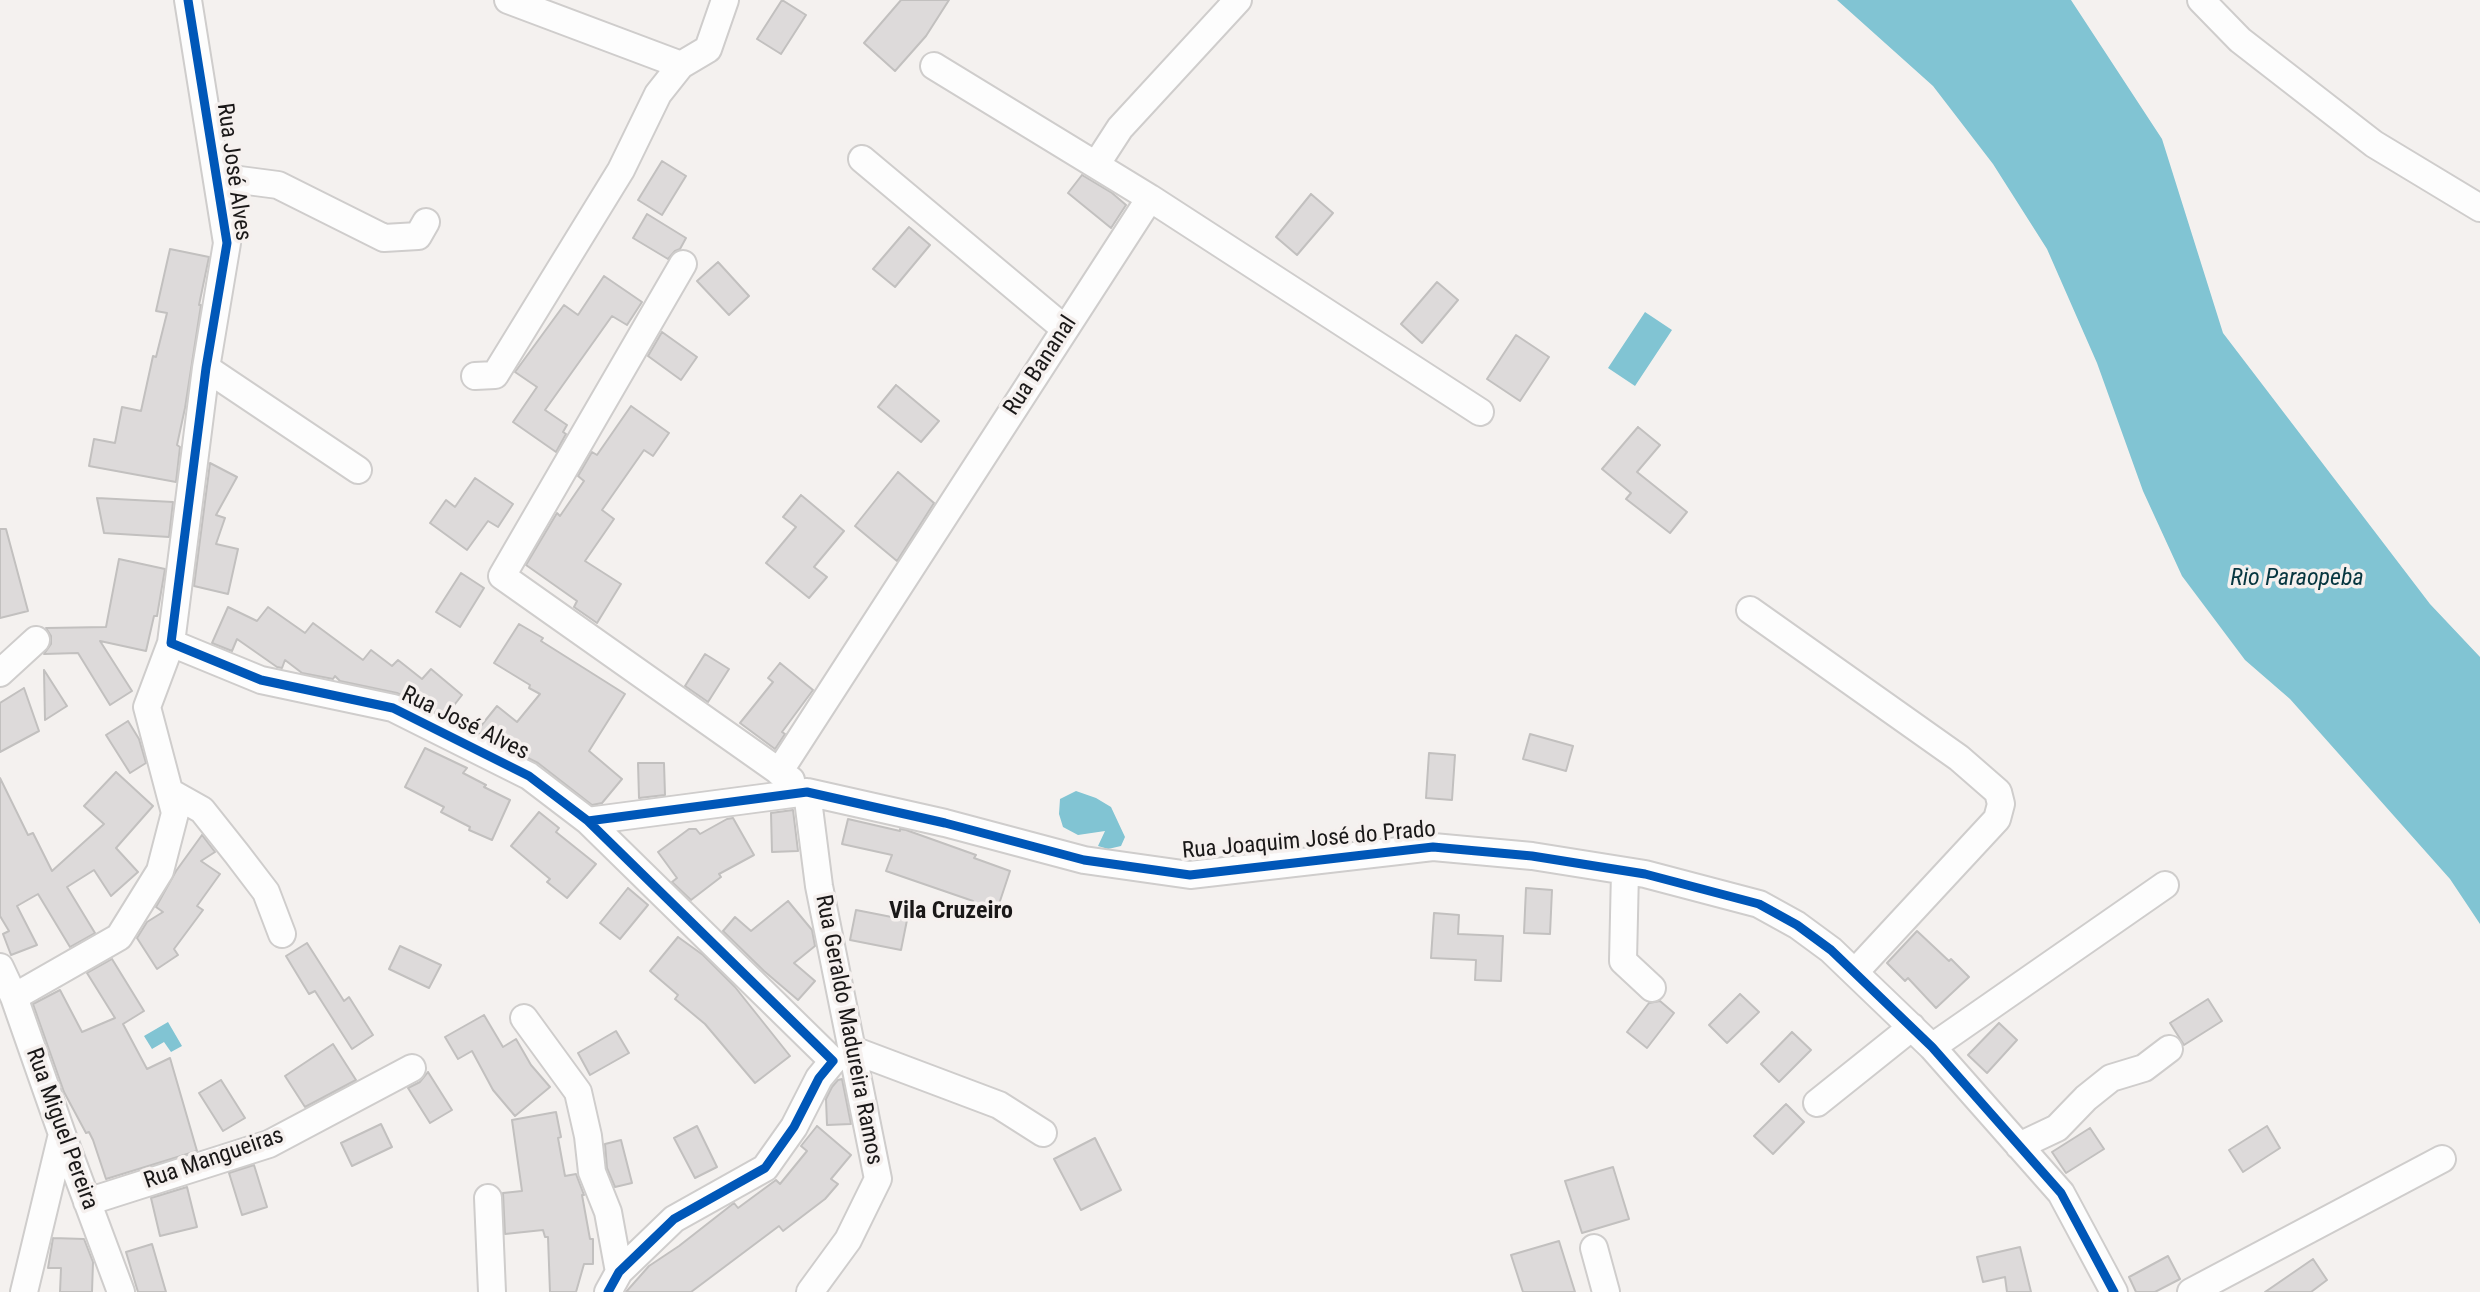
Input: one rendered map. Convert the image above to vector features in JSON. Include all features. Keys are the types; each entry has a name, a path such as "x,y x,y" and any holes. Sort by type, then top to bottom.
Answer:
{"street":[{"name":"Rua José Alves","path":"188,0 227,243 206,368 171,643 261,680 393,708 528,776 588,821 847,1060"},
{"path":"508,0 681,65"},
{"path":"475,376 495,375 621,170 658,94 681,65 708,49 725,0"},
{"path":"2201,0 2240,40 2374,144 2480,208"},
{"path":"1096,165 1120,128 1231,2"},
{"path":"934,66 1150,198 1480,412"},
{"path":"862,159 1065,329"},
{"path":"216,177 278,185 384,239 418,236 426,222"},
{"name":"Rua Bananal","path":"779,772 1150,198"},
{"path":"683,264 502,576 807,792"},
{"path":"206,368 358,470"},
{"path":"1750,610 1959,758 1998,792 2001,804 1997,819 1855,972"},
{"path":"0,673 36,640"},
{"path":"15,997 119,937 160,871 175,813 147,707 171,643"},
{"path":"170,792 202,810 237,854 266,892 282,934"},
{"name":"Rua Joaquim José do Prado","path":"588,821 807,792 945,823 1084,860 1190,875 1433,848 1532,856 1625,871 1759,904 1797,925 1855,972 1932,1047 2061,1193 2114,1292"},
{"name":"Rua Geraldo Madureira Ramos","path":"807,792 847,1060 878,1179 848,1240 810,1292"},
{"path":"1625,871 1623,961 1653,988"},
{"path":"1932,1047 2165,885"},
{"name":"Rua Miguel Pereira","path":"0,967 15,997 121,1292"},
{"path":"524,1018 578,1092 588,1136 592,1172 608,1212 614,1282"},
{"path":"1816,1102 1912,1027"},
{"path":"2019,1146 2057,1128 2086,1098 2111,1078 2144,1068 2169,1049"},
{"path":"614,1282 674,1219 765,1168 794,1127 819,1078 847,1060 999,1105 1042,1133"},
{"name":"Rua Mangueiras","path":"87,1202 269,1144 412,1068"},
{"path":"24,1292 62,1134"},
{"path":"2191,1292 2442,1159"},
{"path":"488,1198 492,1292"},
{"path":"1594,1248 1606,1292"}],"water":[{"name":"Rio Paraopeba","path":"1837,0 2071,0 2162,139 2223,333 2430,604 2480,657 2480,924 2450,879 2290,699 2245,660 2182,576 2143,491 2097,363 2047,249 1993,164 1933,86"},
{"path":"1645,312 1672,330 1635,386 1608,368"},
{"path":"1076,791 1111,807 1125,837 1121,846 1108,849 1098,846 1105,831 1078,835 1063,827 1059,814 1060,799"},
{"path":"168,1022 182,1046 171,1052 164,1042 152,1049 144,1036"}],"building":[{"path":"782,0 806,15 781,54 757,39"},
{"path":"901,0 949,0 926,36 895,71 864,43"},
{"path":"662,161 686,176 662,215 638,200"},
{"path":"1082,175 1126,205 1111,228 1068,193"},
{"path":"1311,194 1333,213 1297,255 1276,237"},
{"path":"647,214 686,238 680,249 668,259 633,238"},
{"path":"909,227 930,245 895,287 873,269"},
{"path":"170,249 209,257 177,445 180,447 176,482 89,466 94,439 115,443 122,407 141,411 153,356 156,357 167,313 156,311"},
{"path":"718,262 749,296 729,315 697,281"},
{"path":"604,276 642,302 627,325 612,316 545,410 567,425 563,432 566,434 556,452 513,422 537,387 515,372 564,305 578,315"},
{"path":"1437,282 1458,300 1422,343 1401,324"},
{"path":"662,332 697,357 681,380 648,356"},
{"path":"1516,335 1549,357 1520,401 1487,379"},
{"path":"896,385 939,421 921,442 878,407"},
{"path":"631,406 669,433 653,456 644,450 602,510 614,519 585,561 621,584 597,623 574,607 577,601 526,565 557,513 560,516 584,481 578,476 592,452 597,455"},
{"path":"1638,427 1660,445 1637,472 1687,512 1670,533 1626,499 1631,493 1602,469"},
{"path":"210,463 237,477 216,515 225,518 216,544 238,549 228,594 194,586"},
{"path":"898,472 934,503 897,561 855,526"},
{"path":"475,478 513,504 498,527 488,521 467,550 430,523 446,500 455,507"},
{"path":"801,495 844,531 814,567 827,577 809,598 766,563 796,527 783,517"},
{"path":"97,498 173,502 169,537 104,533"},
{"path":"0,529 6,529 28,611 0,618"},
{"path":"119,559 165,569 157,616 154,616 146,651 100,641 132,691 110,705 78,653 44,654 51,644 51,636 46,628 106,627"},
{"path":"461,573 484,588 460,627 436,612"},
{"path":"228,607 257,621 268,607 305,633 313,623 363,660 371,650 392,666 398,660 422,679 431,669 462,695 445,717 397,693 340,681 335,676 333,679 302,673 285,660 282,668 277,667 237,639 232,651 212,643"},
{"path":"519,624 625,694 589,751 622,779 602,803 592,805 538,763 476,732 497,706 517,722 540,694 494,663"},
{"path":"705,654 729,669 708,702 685,686"},
{"path":"780,663 813,690 782,732 785,734 775,749 740,723 773,682 768,678"},
{"path":"44,670 67,706 45,720"},
{"path":"24,688 39,731 0,752 0,703"},
{"path":"128,721 139,739 146,763 130,773 106,735"},
{"path":"1530,734 1573,746 1566,771 1523,759"},
{"path":"425,748 467,768 463,773 510,800 492,840 469,830 470,827 441,812 444,807 405,787"},
{"path":"1429,753 1455,755 1452,800 1426,798"},
{"path":"638,763 664,763 665,795 639,798"},
{"path":"116,772 153,806 116,848 138,872 111,896 94,870 67,887 95,933 70,947 38,894 17,906 37,945 11,955 3,934 9,931 0,916 0,778 28,835 33,833 52,871 104,824 84,806"},
{"path":"793,810 798,851 772,852 771,813"},
{"path":"539,812 559,828 556,832 596,864 567,898 547,882 550,879 511,846"},
{"path":"733,818 754,855 719,874 721,877 691,900 672,882 677,878 658,852 689,829 696,829 700,834"},
{"path":"848,819 900,831 906,830 976,855 974,858 1010,871 996,913 972,905 973,901 886,871 892,855 842,844"},
{"path":"202,835 215,852 201,861 220,874 197,906 203,910 174,949 178,955 157,969 137,938 147,922 163,912 156,907 176,871"},
{"path":"628,888 648,905 620,939 600,923"},
{"path":"1526,888 1552,890 1550,934 1524,933"},
{"path":"788,901 812,930 815,946 794,963 815,981 798,1000 723,931 735,917 751,931"},
{"path":"856,910 907,920 901,950 850,940"},
{"path":"1434,913 1459,915 1458,934 1503,936 1501,981 1475,980 1476,960 1431,958"},
{"path":"1917,931 1969,977 1936,1008 1908,978 1905,981 1887,963"},
{"path":"678,937 703,955 735,987 790,1056 755,1083 705,1024 675,999 678,995 650,971"},
{"path":"307,943 344,1001 349,997 373,1035 352,1049 315,991 309,994 286,956"},
{"path":"400,946 441,965 429,988 389,969"},
{"path":"112,959 144,1011 123,1024 147,1069 170,1058 197,1151 106,1179 93,1140 89,1132 86,1133 64,1092 33,1004 60,990 82,1032 115,1018 87,973"},
{"path":"1740,994 1759,1012 1727,1043 1709,1025"},
{"path":"2208,999 2222,1021 2184,1045 2170,1023"},
{"path":"1660,1001 1674,1013 1647,1048 1627,1032 1649,1003"},
{"path":"484,1015 503,1047 516,1039 531,1065 550,1087 515,1116 493,1090 472,1051 458,1059 445,1037"},
{"path":"1999,1023 2017,1040 1987,1073 1968,1055"},
{"path":"616,1031 629,1053 590,1075 578,1053"},
{"path":"1792,1032 1811,1050 1779,1082 1761,1064"},
{"path":"333,1044 356,1080 305,1107 285,1076"},
{"path":"428,1072 452,1110 430,1123 408,1088 420,1082"},
{"path":"842,1079 851,1124 827,1125 826,1099 832,1087"},
{"path":"221,1080 245,1118 223,1131 199,1093"},
{"path":"1786,1104 1804,1122 1773,1154 1754,1136"},
{"path":"556,1112 565,1176 576,1174 584,1195 590,1239 593,1239 593,1264 584,1264 576,1292 550,1292 548,1237 545,1237 543,1230 505,1234 503,1193 522,1191 512,1120"},
{"path":"381,1124 392,1147 352,1166 341,1143"},
{"path":"697,1126 717,1167 695,1178 674,1138"},
{"path":"817,1126 851,1155 831,1179 838,1184 825,1199 783,1231 779,1226 691,1292 626,1292 649,1266 734,1203 738,1208 776,1180 780,1184 807,1151 801,1146"},
{"path":"2267,1126 2280,1148 2243,1172 2229,1150"},
{"path":"2090,1128 2104,1149 2066,1173 2052,1152"},
{"path":"1095,1138 1121,1190 1081,1210 1054,1159"},
{"path":"621,1140 632,1183 615,1187 607,1168 605,1144"},
{"path":"254,1165 267,1207 242,1215 229,1173"},
{"path":"1613,1167 1629,1219 1582,1233 1565,1181"},
{"path":"187,1187 197,1227 160,1236 151,1198"},
{"path":"53,1238 84,1239 93,1262 92,1292 60,1292 61,1268 48,1268"},
{"path":"1559,1241 1575,1292 1523,1292 1511,1255"},
{"path":"152,1244 166,1292 138,1292 126,1252"},
{"path":"2020,1247 2031,1292 2007,1292 2005,1277 1983,1282 1977,1257"},
{"path":"2168,1256 2180,1279 2155,1292 2136,1292 2129,1277"},
{"path":"2313,1259 2327,1280 2311,1292 2265,1292"}],"cycle path":[{"path":"188,0 227,243 206,368 171,643 261,680 393,708 529,776 588,821 833,1061 819,1078 794,1127 765,1168 674,1219 619,1272 608,1292"},
{"path":"588,821 807,792 945,823 1084,860 1190,875 1433,847 1532,856 1645,874 1759,904 1797,925 1831,950 1932,1047 2061,1193 2114,1292"}],"district":[{"name":"Vila Cruzeiro","path":"951,912"}]}
